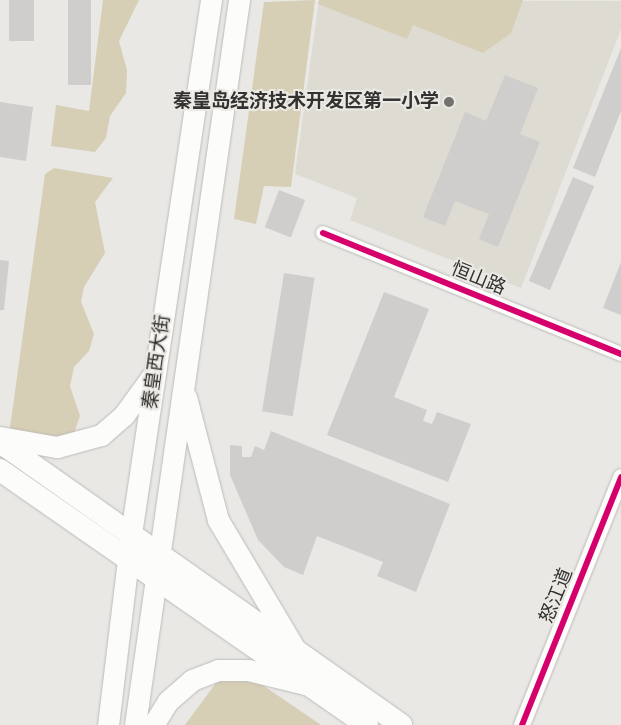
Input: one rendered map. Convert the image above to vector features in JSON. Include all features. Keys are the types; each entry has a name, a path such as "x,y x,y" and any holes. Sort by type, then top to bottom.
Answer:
{"highway":[{"path":"0,442 401,725"},
{"path":"0,470 130,560 154,580 367,725"}],"main road":[{"name":"秦皇西大街","path":"108,725 130,560 131,534 211,0"},
{"name":"秦皇西大街","path":"135,725 154,580 184,386 239,0"},
{"path":"0,437 57,447 101,435 124,415 155,373"},
{"path":"184,386 218,520 296,652"},
{"path":"152,725 168,700 192,680 218,670 248,670 308,685"}],"street":[{"name":"恒山路","path":"323,233 621,354"},
{"name":"怒江道","path":"522,725 621,478"}],"shaded area":[{"path":"103,0 139,0 119,41 127,70 126,93 110,116 106,138 95,152 51,146 56,105 89,111"},
{"path":"315,0 291,187 264,186 256,224 234,219 264,2"},
{"name":"秦皇岛经济技术开发区第一小学","path":"319,0 621,1 621,29 521,288 350,220 357,198 295,174"},
{"path":"319,0 523,0 511,33 483,53 413,25 407,39 318,4"},
{"path":"54,168 113,178 95,202 105,253 84,287 81,302 94,334 89,351 74,367 70,386 80,416 74,433 40,446 10,428 45,174"},
{"path":"224,672 252,678 321,725 185,725"}],"building":[{"path":"9,0 34,0 34,41 9,41"},
{"path":"68,0 91,0 91,85 68,85"},
{"path":"621,48 621,111 595,177 573,168"},
{"path":"505,75 538,88 520,134 540,142 498,247 479,239 489,214 455,201 445,226 423,217 465,112 486,121"},
{"path":"0,102 33,107 26,161 0,157"},
{"path":"573,177 594,186 550,290 529,281"},
{"path":"279,190 305,200 291,237 265,227"},
{"path":"0,260 9,261 4,310 0,310"},
{"path":"621,262 621,315 603,308"},
{"path":"284,273 315,278 293,416 262,411"},
{"path":"384,292 429,309 394,397 427,410 423,421 432,424 437,412 471,424 448,482 327,435"},
{"path":"271,431 450,504 416,592 377,576 383,562 317,536 303,575 284,567 258,540 230,475 230,445 242,446 242,457 251,457 255,446 264,450"}],"cycle path":[{"path":"323,233 621,354"},
{"path":"522,725 621,477"}],"place":[{"name":"秦皇岛经济技术开发区第一小学","path":"449,102"}]}
